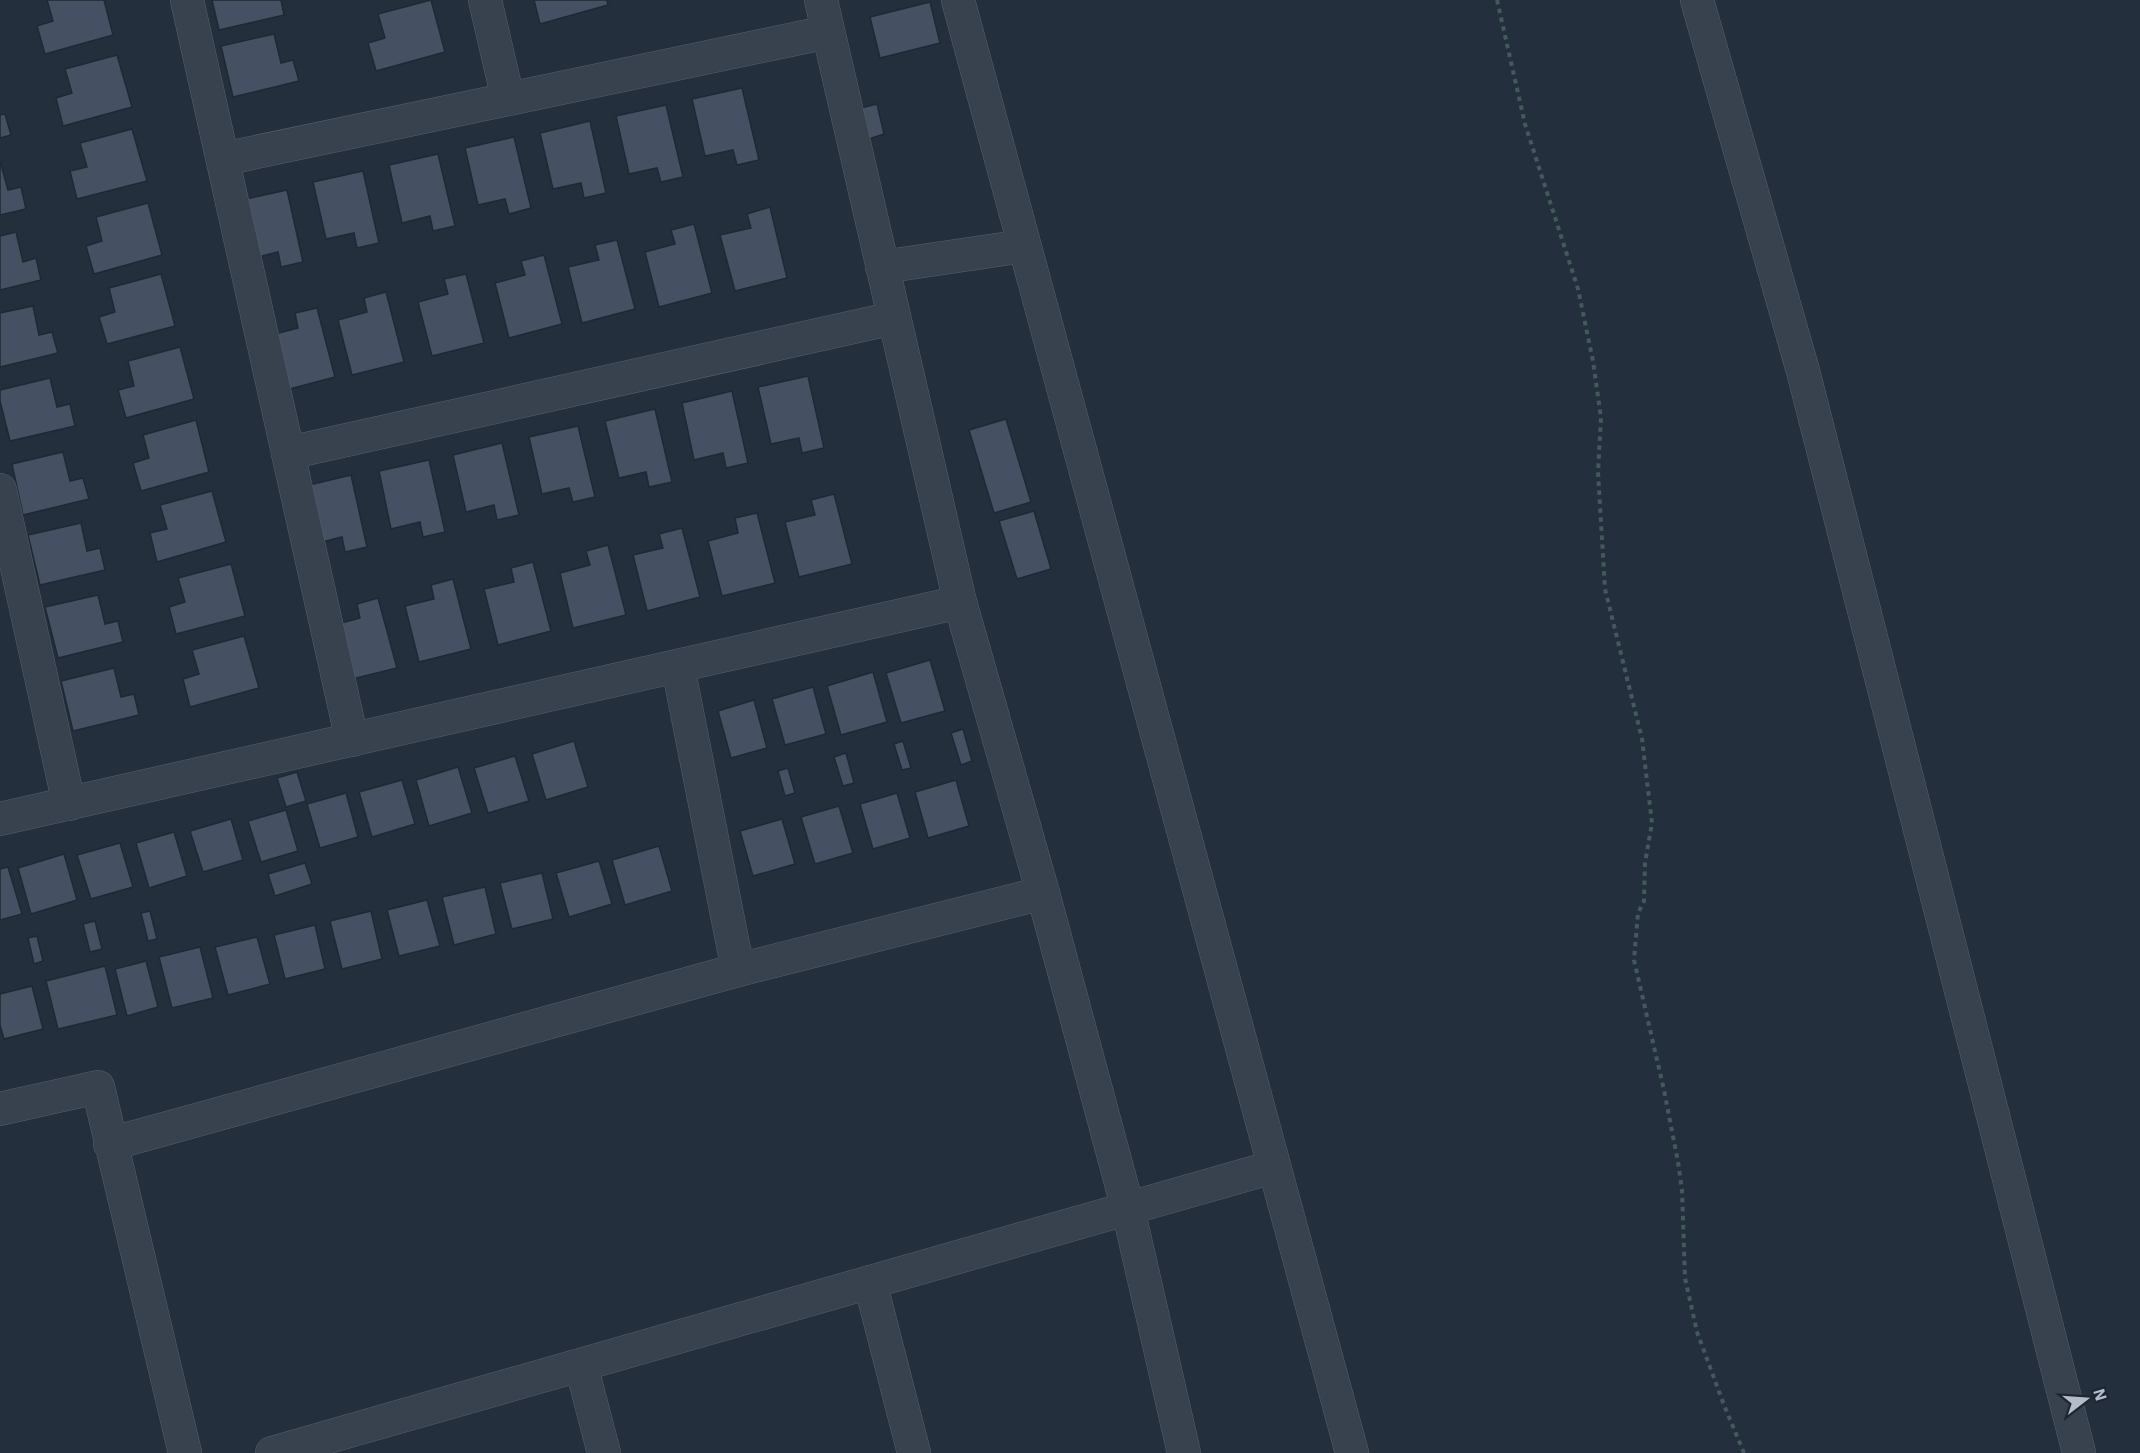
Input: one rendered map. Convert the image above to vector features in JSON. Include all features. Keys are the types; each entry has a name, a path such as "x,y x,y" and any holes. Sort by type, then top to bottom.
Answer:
{"street":[{"path":"187,0 352,740"},
{"path":"485,0 507,99"},
{"path":"821,0 960,602 1043,893 1128,1209 1184,1453"},
{"path":"958,0 1352,1453"},
{"path":"1697,0 1806,382 2079,1453"},
{"path":"223,159 828,32"},
{"path":"882,267 1024,246"},
{"path":"288,453 894,318"},
{"path":"0,490 69,804"},
{"path":"0,819 960,602"},
{"path":"678,667 738,970"},
{"path":"110,1144 738,970 1043,893"},
{"path":"0,1109 98,1087 185,1453"},
{"path":"272,1453 1273,1167"},
{"path":"870,1282 914,1453"},
{"path":"581,1365 604,1453"}],"path":[{"path":"1497,0 1525,124 1578,289 1593,361 1601,418 1598,472 1605,589 1642,739 1652,823 1645,863 1644,901 1638,913 1634,960 1678,1162 1682,1190 1685,1278 1697,1332 1744,1453"}],"building":[{"path":"47,0 104,0 113,35 45,54 37,26 53,21"},
{"path":"212,0 281,0 284,15 219,30"},
{"path":"431,0 445,52 376,71 368,43 385,38 378,14"},
{"path":"534,0 607,0 608,5 540,24"},
{"path":"930,2 940,43 880,58 870,17"},
{"path":"274,34 281,63 293,60 299,81 233,97 221,46"},
{"path":"117,55 132,107 63,126 56,98 72,93 65,69"},
{"path":"742,88 759,160 737,165 733,150 705,156 692,99"},
{"path":"877,104 884,134 869,139 861,108"},
{"path":"666,105 683,177 661,182 657,168 629,174 616,116"},
{"path":"5,114 11,135 0,138 0,115"},
{"path":"590,121 606,193 584,198 581,183 553,189 540,133"},
{"path":"132,129 147,181 77,199 70,171 87,167 80,143"},
{"path":"514,137 531,208 509,214 505,199 478,205 465,148"},
{"path":"438,154 455,226 433,231 430,216 402,223 389,165"},
{"path":"0,161 8,190 21,187 26,209 0,215"},
{"path":"363,171 379,243 357,248 354,233 326,239 313,182"},
{"path":"287,190 303,262 281,267 278,252 250,259 237,201"},
{"path":"148,203 162,255 94,274 86,246 102,241 96,217"},
{"path":"770,207 787,278 735,291 720,235 751,228 747,214"},
{"path":"694,224 712,293 659,307 645,252 675,244 671,230"},
{"path":"16,232 23,262 36,258 41,280 0,290 0,236"},
{"path":"617,240 635,309 582,323 568,267 599,260 595,245"},
{"path":"544,255 562,324 509,338 495,283 525,275 521,261"},
{"path":"161,274 175,326 107,344 99,317 115,312 109,288"},
{"path":"466,274 484,343 432,356 418,302 448,294 444,279"},
{"path":"386,292 404,362 352,375 338,320 367,312 364,298"},
{"path":"33,306 39,335 52,332 58,353 0,367 0,313"},
{"path":"317,308 335,377 282,391 268,336 298,328 295,313"},
{"path":"180,347 194,399 126,418 118,390 134,386 128,361"},
{"path":"808,376 824,448 802,453 799,438 771,444 758,387"},
{"path":"50,378 57,407 70,404 75,426 10,441 0,401 0,390"},
{"path":"732,391 748,463 726,468 723,453 694,460 682,403"},
{"path":"655,409 672,482 649,487 646,472 619,478 605,421"},
{"path":"1006,419 1031,502 994,513 969,430"},
{"path":"196,420 209,472 141,491 133,463 149,458 143,435"},
{"path":"578,426 595,497 573,502 569,488 542,494 529,437"},
{"path":"502,443 519,515 497,520 494,505 466,512 453,455"},
{"path":"63,452 70,481 83,478 89,499 23,515 12,464"},
{"path":"429,460 445,532 423,537 420,522 391,529 379,471"},
{"path":"351,475 367,547 345,552 342,537 314,544 301,487"},
{"path":"212,491 226,542 157,562 150,533 167,529 160,505"},
{"path":"834,494 852,564 799,577 785,522 815,515 811,500"},
{"path":"1034,511 1051,569 1017,579 999,521"},
{"path":"757,513 775,583 722,596 708,541 738,533 735,518"},
{"path":"81,523 87,551 100,548 105,570 40,585 28,535"},
{"path":"682,528 700,597 647,611 633,555 663,548 659,534"},
{"path":"608,545 626,615 573,628 560,573 590,565 586,551"},
{"path":"533,562 551,631 498,645 484,589 514,582 511,568"},
{"path":"231,564 245,616 176,634 169,607 185,602 178,578"},
{"path":"453,579 471,649 419,662 405,606 434,599 431,585"},
{"path":"98,595 105,624 118,621 123,642 58,658 45,607"},
{"path":"378,598 397,668 344,681 330,626 360,618 357,604"},
{"path":"244,636 259,688 190,707 183,679 199,674 192,650"},
{"path":"930,660 945,711 901,723 886,673"},
{"path":"114,668 121,697 134,694 139,715 73,731 61,681"},
{"path":"873,672 887,722 841,735 827,686"},
{"path":"813,687 826,734 785,745 772,699"},
{"path":"754,700 767,748 731,758 718,711"},
{"path":"963,729 972,761 961,765 951,733"},
{"path":"574,741 588,787 546,800 532,754"},
{"path":"903,741 911,768 902,770 894,744"},
{"path":"846,753 854,783 843,786 834,757"},
{"path":"515,756 529,801 488,813 474,768"},
{"path":"458,767 472,813 429,826 416,780"},
{"path":"788,768 795,793 785,796 778,771"},
{"path":"297,772 306,801 286,807 277,778"},
{"path":"402,780 415,824 372,837 359,792"},
{"path":"956,780 969,826 928,838 915,792"},
{"path":"346,793 358,837 320,848 307,804"},
{"path":"897,793 910,838 873,849 860,804"},
{"path":"839,806 853,853 815,864 801,817"},
{"path":"286,810 298,851 261,862 248,821"},
{"path":"231,819 243,860 203,872 190,831"},
{"path":"782,819 795,864 753,876 740,831"},
{"path":"174,832 187,876 149,888 136,843"},
{"path":"120,843 133,887 91,899 77,855"},
{"path":"659,846 672,891 625,905 612,860"},
{"path":"64,854 77,900 31,914 18,868"},
{"path":"599,861 612,904 569,917 556,873"},
{"path":"305,863 312,884 275,896 268,874"},
{"path":"8,867 22,914 0,920 0,869"},
{"path":"542,873 553,919 512,929 500,883"},
{"path":"485,887 496,934 454,945 442,897"},
{"path":"427,900 440,946 399,956 387,910"},
{"path":"150,911 157,939 148,941 141,913"},
{"path":"371,911 382,959 342,969 330,921"},
{"path":"95,921 102,949 90,952 83,924"},
{"path":"315,925 325,969 285,979 274,935"},
{"path":"37,936 43,961 34,964 28,938"},
{"path":"257,937 270,984 228,995 215,947"},
{"path":"200,947 213,998 172,1008 159,957"},
{"path":"146,961 158,1007 127,1016 115,969"},
{"path":"105,966 117,1015 58,1029 46,981"},
{"path":"32,986 43,1029 4,1039 0,1025 0,994"}]}
